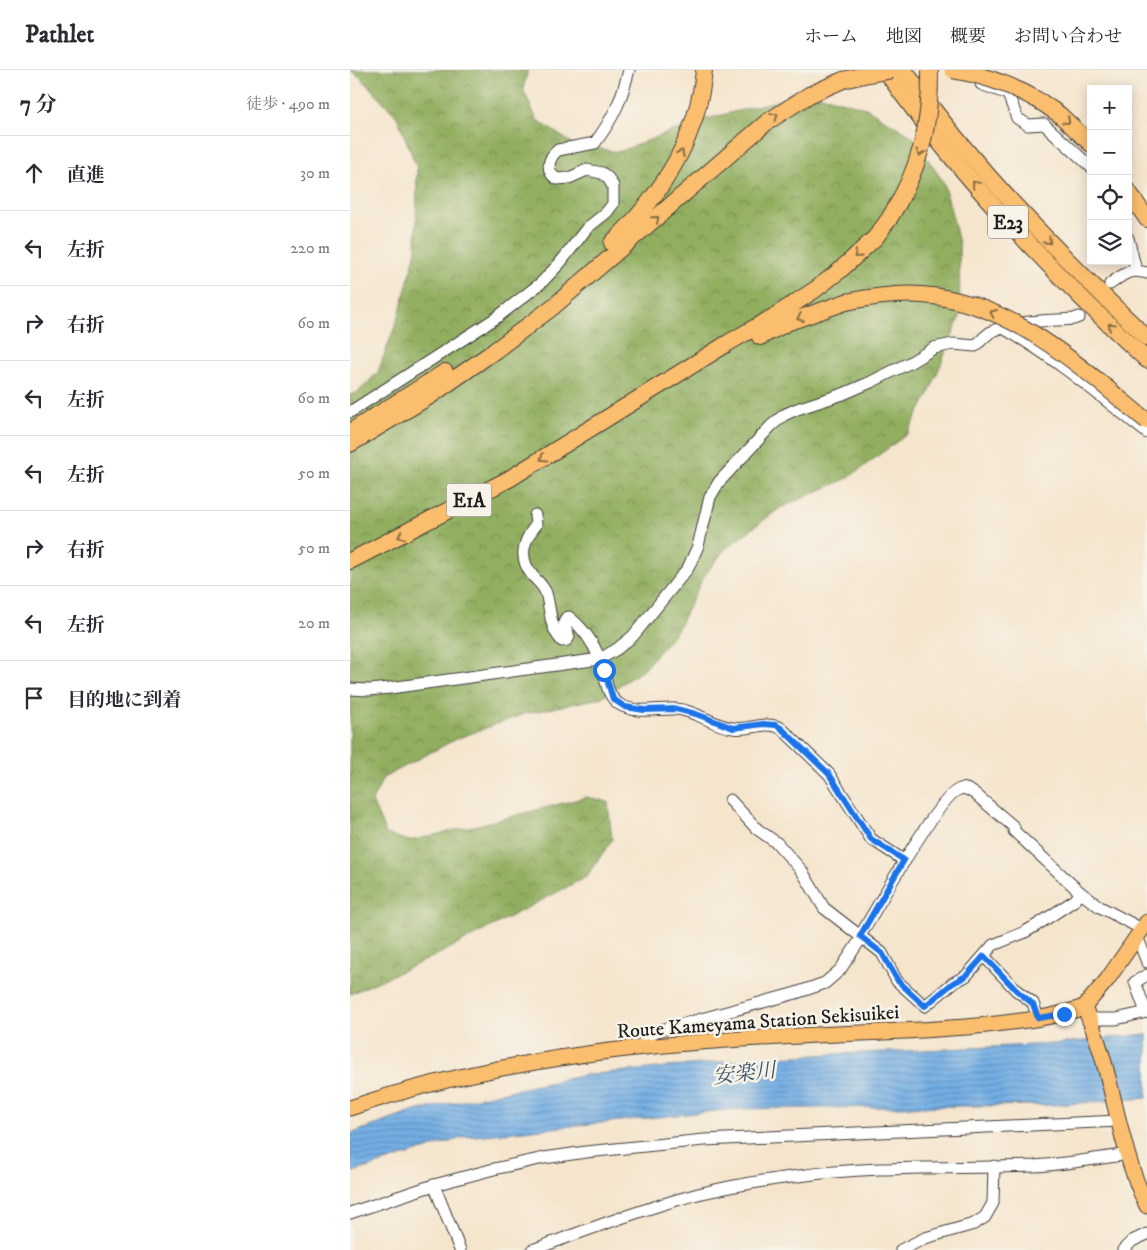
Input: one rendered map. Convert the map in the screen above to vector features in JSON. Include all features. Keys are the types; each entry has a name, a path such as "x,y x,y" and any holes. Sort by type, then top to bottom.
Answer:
{"highway":[{"path":"350,432 412,394 485,345 556,292 629,227 659,188 684,147 697,111 704,70"},
{"name":"E23","path":"885,70 929,130 998,211 1084,300 1147,360"},
{"path":"350,444 430,396 554,306 667,210 737,147 786,108 809,95 843,80 892,70"},
{"name":"E23","path":"904,70 943,122 1008,199 1094,288 1147,338"},
{"path":"585,432 816,289 875,238 889,219 908,185 923,144 929,114 930,70"},
{"path":"953,70 995,81 1024,92 1060,115 1087,140"},
{"path":"1132,197 1147,219"},
{"path":"585,432 789,322 846,302 886,296 922,295 961,301 994,312 1015,322 1059,351 1147,421"},
{"name":"E1A","path":"350,561 509,479 585,432"}],"main road":[{"path":"1142,929 1107,980 1089,1018 1128,1154 1147,1206"},
{"name":"Route Kameyama Station Sekisuikei","path":"350,1108 391,1094 484,1070 640,1046 928,1030 1064,1014 1089,1018"}],"street":[{"path":"350,412 496,318 541,283 588,228 609,210 613,204 615,191 608,178 602,173 588,170 560,180 550,172 549,162 558,150 595,143 612,120 629,70"},
{"path":"965,70 973,81 1008,94 1017,118 1028,125 1044,124 1087,163"},
{"path":"1110,284 1122,275 1141,271 1132,248"},
{"path":"350,689 390,688 600,659 616,650 633,636 688,568 698,546 710,497 719,482 771,426 784,415 871,382 934,348 953,344 975,346 993,331 1003,328 1025,323 1079,317"},
{"path":"1003,328 1030,343 1056,361 1147,433"},
{"path":"535,515 536,525 528,534 523,554 528,568 544,587 554,630 562,641 567,640 569,637 564,620 569,617 576,622 589,639 600,659 613,699 625,707 644,710 676,709 696,714 733,728 763,724 776,725 829,774 871,839 904,860"},
{"path":"640,1046 654,1032 796,993 825,983 840,970 861,937 904,860 942,804 959,788 967,789 974,793 1014,827 1014,831 1081,893 1100,907 1142,929 1147,962"},
{"path":"730,800 741,814 757,829 777,843 798,865 824,908 882,953 898,981 925,1006 953,983 966,976 993,945 1037,925 1075,900 1081,893"},
{"path":"984,956 1016,990 1033,1004 1038,1018"},
{"path":"1089,1018 1116,1019 1147,1015 1135,982 1147,975"},
{"path":"350,1213 434,1185 514,1164 544,1158 649,1145 1118,1118"},
{"path":"532,1250 639,1212 697,1194 740,1185 801,1176 888,1169 1034,1166 1128,1154"},
{"path":"902,1250 925,1238 974,1224 985,1218 993,1203 994,1166"},
{"path":"434,1185 460,1250"},
{"path":"1123,1250 1132,1241 1147,1234"}],"green space":[{"path":"350,70 528,70 523,89 537,120 573,144 618,152 699,121 792,97 822,96 866,108 913,137 944,183 959,243 960,316 929,394 907,434 848,478 780,508 725,549 704,576 677,630 643,670 600,698 524,714 456,739 383,778 372,801 386,834 409,841 587,797 608,802 612,840 586,877 435,956 350,994 350,395 358,392 378,372 399,315 416,251 417,168 397,117 360,77"}],"water":[{"name":"安楽川","path":"1147,1034 1147,1098 1053,1105 735,1109 465,1137 350,1173 350,1134 415,1111 585,1075 773,1057 1054,1044"}],"route":[{"path":"604,670 613,699 625,707 644,710 676,709 696,714 733,728 763,724 776,725 786,732 829,774 871,839 904,860 860,936 882,953 898,981 925,1006 953,983 966,976 984,956 1016,990 1033,1004 1038,1018 1064,1014"}]}
